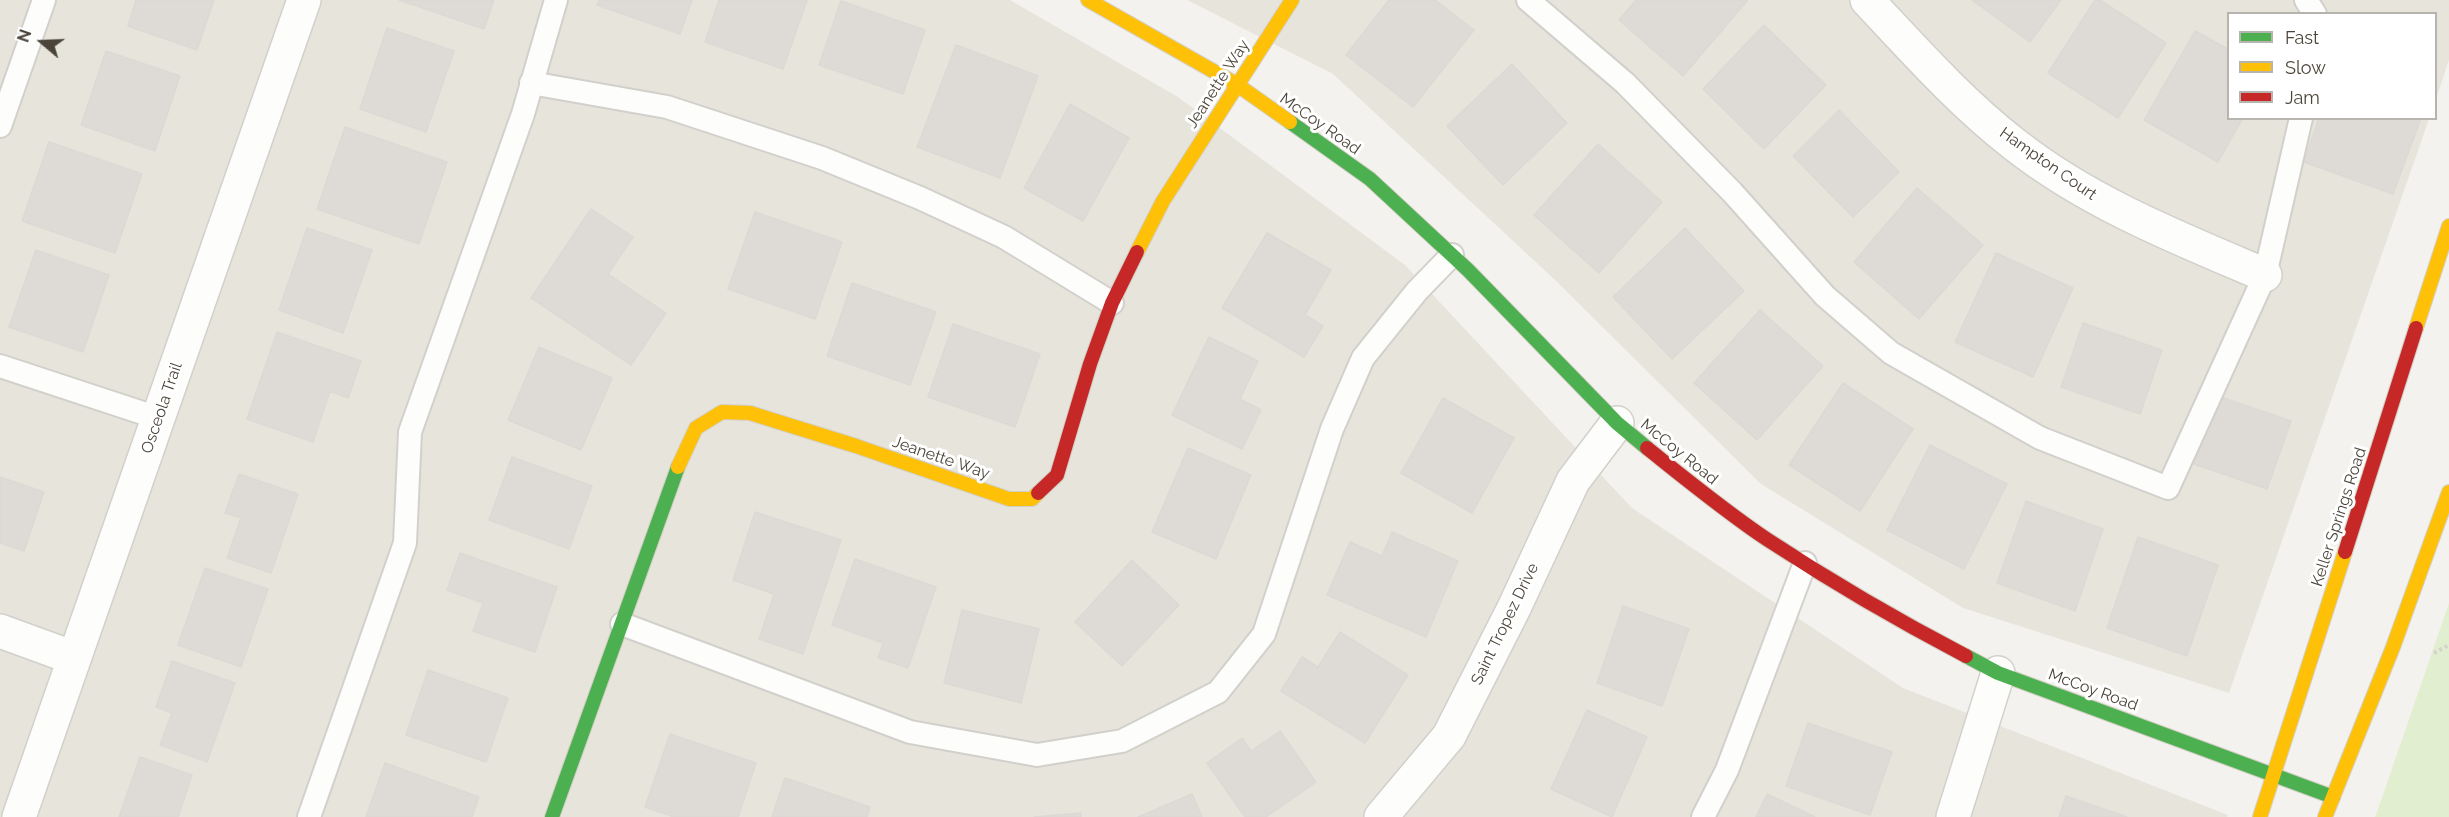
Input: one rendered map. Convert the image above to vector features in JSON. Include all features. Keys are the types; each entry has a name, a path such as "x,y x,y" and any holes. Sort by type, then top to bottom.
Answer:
{"street":[{"name":"Osceola Trail","path":"19,817 304,0"},
{"name":"McCoy Road","path":"1088,0 1236,84 1370,179 1452,255 1617,423 1713,501 1768,540 1905,624 1998,673 2333,797"},
{"name":"Jeanette Way","path":"552,817 677,470 696,428 722,412 750,413 856,446 1009,499 1032,499 1057,475 1090,364 1112,303 1163,201 1292,0"},
{"name":"Hampton Court","path":"1867,0 1939,78 2014,144 2073,185 2134,219 2265,275"},
{"name":"Keller Springs Road","path":"2260,817 2449,226"},
{"name":"Saint Tropez Drive","path":"1382,817 1449,736 1514,608 1573,481 1617,423"},
{"path":"2325,817 2392,647 2441,539 2449,492"},
{"path":"0,631 74,658"},
{"path":"1953,817 1998,673"}],"lane":[{"path":"0,126 44,0"},
{"path":"309,817 405,543 410,432 523,114 556,0"},
{"path":"1528,0 1625,83 1732,192 1825,296 1891,353 2040,438 2168,488 2265,275 2301,120"},
{"path":"531,83 667,108 822,158 920,198 1004,237 1112,303"},
{"path":"622,624 910,732 1037,755 1122,741 1218,692 1264,634 1332,429 1363,358 1417,291 1452,255"},
{"path":"0,366 158,418"},
{"path":"1703,817 1727,770 1805,563"}],"path":[{"path":"2434,653 2449,645"}],"shaded area":[{"path":"0,0 1010,0 1178,97 1405,265 1632,508 1903,688 2228,815 2227,817 0,817"},
{"path":"1187,0 2449,0 2449,60 2437,96 2437,12 2227,12 2227,120 2429,120 2229,693 1963,608 1761,484 1553,278 1333,74"}],"green space":[{"path":"2449,603 2449,817 2375,817 2384,792"}],"building":[{"path":"136,0 214,0 197,50 128,26"},
{"path":"399,0 494,0 484,29"},
{"path":"599,0 692,0 680,34 597,5"},
{"path":"719,0 807,0 783,69 705,42"},
{"path":"1389,0 1435,0 1474,30 1413,107 1346,55"},
{"path":"1636,0 1747,1 1683,76 1619,20"},
{"path":"1972,0 2061,0 2030,42"},
{"path":"2095,0 2100,0 2166,43 2118,118 2048,73"},
{"path":"841,1 925,30 903,94 819,65"},
{"path":"1764,25 1826,85 1764,149 1703,89"},
{"path":"387,28 454,51 426,132 360,109"},
{"path":"2195,31 2227,48 2227,120 2242,120 2218,162 2144,120"},
{"path":"956,45 1038,76 1000,178 917,147"},
{"path":"106,51 180,76 155,151 81,125"},
{"path":"1512,64 1567,123 1503,185 1447,126"},
{"path":"1070,104 1129,138 1083,221 1024,188"},
{"path":"1839,110 1899,172 1853,217 1793,156"},
{"path":"2318,120 2420,120 2393,194 2304,162"},
{"path":"345,127 447,162 419,244 317,209"},
{"path":"49,142 142,174 115,253 22,221"},
{"path":"1598,144 1662,202 1599,273 1534,215"},
{"path":"1917,188 1983,245 1919,319 1854,262"},
{"path":"591,209 633,237 608,274 666,313 631,365 531,298"},
{"path":"755,212 842,242 815,319 728,289"},
{"path":"307,228 372,250 343,333 279,310"},
{"path":"1685,228 1744,291 1672,359 1613,297"},
{"path":"1267,233 1331,270 1305,315 1323,326 1304,357 1222,308"},
{"path":"36,250 109,275 83,352 9,327"},
{"path":"1996,253 2073,288 2033,377 1955,342"},
{"path":"852,283 936,312 910,385 827,356"},
{"path":"1760,310 1823,366 1757,440 1694,383"},
{"path":"2083,323 2162,350 2140,414 2061,387"},
{"path":"953,324 1040,354 1015,427 928,397"},
{"path":"277,332 361,361 348,398 330,391 313,442 247,419"},
{"path":"1209,337 1258,361 1240,399 1261,410 1242,449 1172,415"},
{"path":"539,347 612,378 581,450 508,420"},
{"path":"1843,383 1913,429 1860,511 1789,465"},
{"path":"2218,396 2291,421 2267,489 2194,464"},
{"path":"1443,398 1514,438 1472,513 1401,473"},
{"path":"1930,445 2007,484 1964,569 1887,530"},
{"path":"1188,448 1251,475 1216,559 1152,532"},
{"path":"512,457 592,486 569,549 489,520"},
{"path":"239,474 298,494 271,573 227,558 241,518 225,513"},
{"path":"0,477 44,492 24,551 0,543"},
{"path":"2026,501 2103,529 2075,611 1997,583"},
{"path":"755,512 841,540 803,654 759,639 774,594 733,580"},
{"path":"1392,532 1458,561 1426,637 1327,595 1350,542 1382,556"},
{"path":"2138,537 2218,565 2187,656 2107,628"},
{"path":"460,553 557,587 535,652 473,631 483,603 447,590"},
{"path":"855,559 936,587 908,668 878,658 883,643 832,625"},
{"path":"1132,560 1179,605 1122,666 1075,622"},
{"path":"205,568 268,589 241,667 178,645"},
{"path":"1623,606 1689,629 1662,706 1597,683"},
{"path":"962,610 1039,629 1021,703 944,683"},
{"path":"1340,632 1408,675 1365,743 1281,691 1302,657 1318,667"},
{"path":"172,661 235,683 207,762 160,745 172,713 156,707"},
{"path":"428,670 508,698 486,762 406,735"},
{"path":"1587,710 1647,737 1612,817 1551,789"},
{"path":"1808,723 1892,752 1870,815 1786,786"},
{"path":"1280,731 1316,782 1266,817 1245,817 1207,763 1242,738 1251,751"},
{"path":"670,734 756,763 738,817 674,817 645,807"},
{"path":"140,757 192,775 178,817 119,817"},
{"path":"385,763 479,797 472,817 366,817"},
{"path":"785,778 870,807 867,817 772,817"},
{"path":"1192,794 1202,817 1138,817"},
{"path":"1767,794 1815,817 1756,817"},
{"path":"2066,796 2127,817 2059,817"},
{"path":"1081,813 1081,817 1034,817"}],"traffic: fast":[{"path":"1290,122 1370,179 1468,270 1617,423 1647,448"},
{"path":"552,817 678,467"},
{"path":"1966,656 1998,673 2333,797"}],"traffic: slow":[{"path":"1088,0 1236,84 1290,122"},
{"path":"1137,252 1163,201 1292,0"},
{"path":"2416,328 2449,226"},
{"path":"678,467 696,428 722,412 750,413 856,446 1009,499 1032,499 1038,493"},
{"path":"2325,817 2393,647 2449,492"},
{"path":"2260,817 2345,552"}],"traffic: jam":[{"path":"1038,493 1057,475 1090,364 1112,303 1137,252"},
{"path":"2345,552 2416,328"},
{"path":"1647,448 1768,540 1866,601 1966,656"}]}
